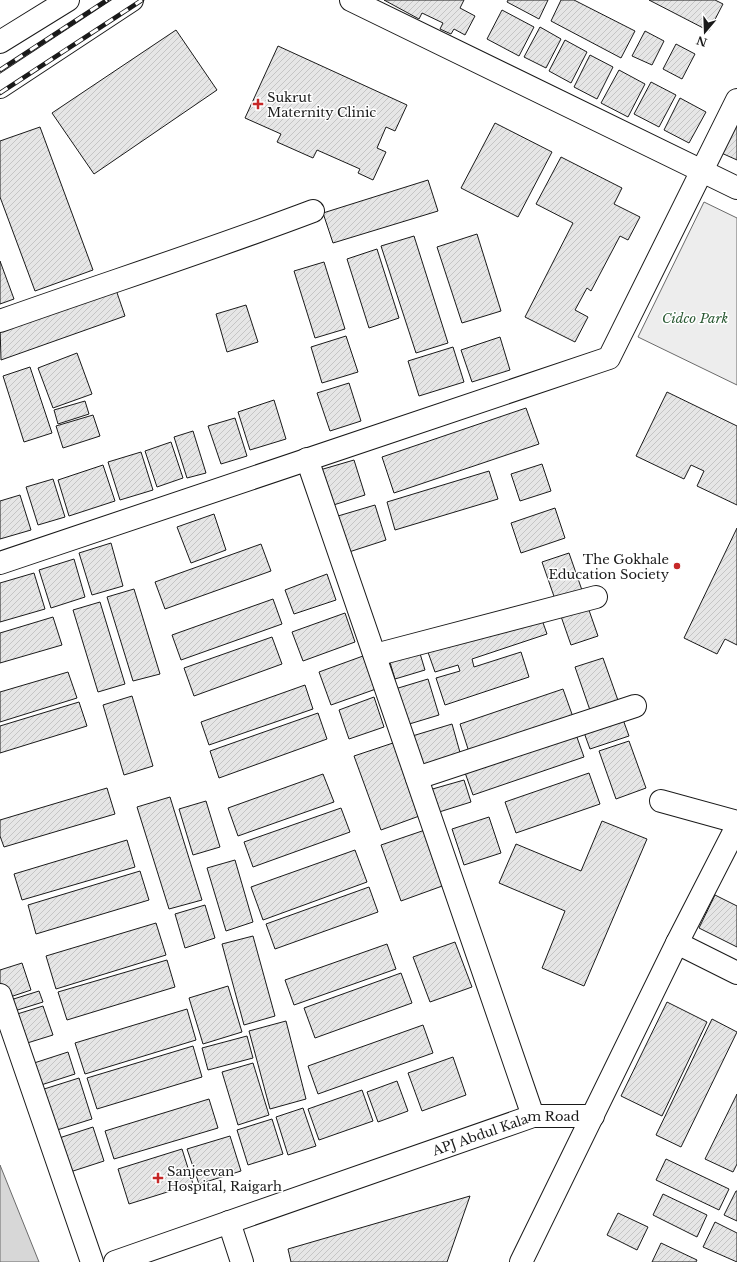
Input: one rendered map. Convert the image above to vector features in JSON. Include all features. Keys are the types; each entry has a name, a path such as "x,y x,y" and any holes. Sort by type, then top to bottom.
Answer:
{"street":[{"path":"0,42 68,0"},
{"path":"0,86 132,0"},
{"path":"351,0 737,188"},
{"path":"0,563 609,358 737,100"},
{"path":"0,321 150,268 241,238 313,211"},
{"path":"308,460 532,1116"},
{"path":"375,656 596,596"},
{"path":"417,778 636,706"},
{"path":"661,801 737,822"},
{"name":"APJ Abdul Kalam Road","path":"115,1262 532,1116 593,1116 677,943 737,826"},
{"path":"677,943 737,973"},
{"path":"0,995 92,1262"},
{"path":"521,1262 593,1116"},
{"path":"229,1222 242,1262"}],"shaded area":[{"name":"Cidco Park","path":"704,202 737,218 737,385 638,337"},
{"path":"0,1165 39,1262 0,1262"}],"building":[{"path":"384,0 464,0 460,8 475,16 465,35 454,29 451,34 440,29 443,23 422,13 419,19"},
{"path":"508,0 548,0 539,19 507,2"},
{"path":"561,0 574,0 635,31 621,58 551,21"},
{"path":"649,0 715,0 723,4 709,31"},
{"path":"502,10 534,27 519,56 487,39"},
{"path":"540,27 561,39 546,68 524,57"},
{"path":"176,30 217,90 94,174 52,113"},
{"path":"645,31 664,41 652,65 632,56"},
{"path":"565,40 587,52 571,83 549,71"},
{"path":"676,44 695,54 682,79 663,69"},
{"path":"278,46 407,105 395,131 386,127 377,148 386,152 373,180 358,173 360,169 317,150 313,158 277,142 281,134 245,118"},
{"path":"590,55 613,67 597,99 574,87"},
{"path":"619,70 645,84 628,117 601,103"},
{"path":"651,82 676,95 659,127 634,114"},
{"path":"680,98 706,112 689,143 664,130"},
{"path":"737,117 737,160 717,151"},
{"path":"495,123 552,152 518,217 461,188"},
{"path":"40,127 93,270 35,291 0,197 0,141"},
{"path":"561,157 622,188 614,204 640,217 628,240 620,236 591,291 587,288 575,310 588,317 575,342 525,317 573,223 536,204"},
{"path":"428,180 438,211 333,243 323,213"},
{"path":"477,234 501,311 462,323 437,247"},
{"path":"414,236 448,343 416,353 381,246"},
{"path":"377,249 399,318 369,328 347,259"},
{"path":"0,261 14,299 0,304"},
{"path":"324,262 345,329 315,338 294,271"},
{"path":"114,284 125,316 1,360 0,326"},
{"path":"246,305 258,342 227,352 216,314"},
{"path":"346,336 358,372 322,383 311,347"},
{"path":"500,337 510,370 472,382 461,350"},
{"path":"453,347 464,382 419,396 408,361"},
{"path":"77,353 92,394 53,408 38,368"},
{"path":"30,367 52,433 24,442 3,376"},
{"path":"349,383 361,421 330,431 317,393"},
{"path":"667,392 737,426 737,505 697,486 704,471 691,465 684,479 636,456"},
{"path":"274,400 286,439 250,450 238,412"},
{"path":"85,401 89,414 58,424 54,410"},
{"path":"526,408 539,444 394,493 382,457"},
{"path":"93,415 100,436 63,448 56,426"},
{"path":"235,418 247,456 221,464 208,426"},
{"path":"193,431 206,473 187,478 174,437"},
{"path":"171,442 183,478 157,487 145,451"},
{"path":"141,452 153,490 120,500 108,462"},
{"path":"354,460 365,495 324,508 313,472"},
{"path":"542,464 551,491 520,501 511,474"},
{"path":"103,465 115,501 69,516 58,480"},
{"path":"489,471 498,499 395,530 387,502"},
{"path":"53,479 65,517 38,525 26,487"},
{"path":"20,495 31,530 0,539 0,501"},
{"path":"375,505 386,540 349,552 338,516"},
{"path":"555,508 565,538 521,553 511,523"},
{"path":"214,514 226,550 191,563 177,527"},
{"path":"737,528 737,645 725,639 717,654 684,638"},
{"path":"111,543 123,586 92,595 79,553"},
{"path":"261,544 271,571 165,609 155,582"},
{"path":"569,553 598,636 571,645 542,562"},
{"path":"74,559 85,597 51,608 39,570"},
{"path":"34,573 45,609 0,622 0,583"},
{"path":"327,574 336,600 294,614 285,590"},
{"path":"134,589 160,674 133,681 107,597"},
{"path":"273,599 282,624 181,660 172,635"},
{"path":"100,602 125,684 98,692 73,610"},
{"path":"536,603 547,634 472,659 474,667 521,652 529,677 445,705 436,678 460,671 458,665 435,672 424,641"},
{"path":"345,613 355,642 303,661 292,632"},
{"path":"53,617 62,645 0,663 0,633"},
{"path":"272,637 282,664 194,696 184,668"},
{"path":"415,637 425,670 395,679 385,646"},
{"path":"363,656 376,689 331,705 319,672"},
{"path":"603,658 620,706 592,716 575,667"},
{"path":"68,672 77,698 0,722 0,692"},
{"path":"428,679 439,715 406,725 395,689"},
{"path":"305,685 313,709 209,745 201,722"},
{"path":"563,689 573,717 469,752 460,724"},
{"path":"132,696 153,766 124,775 103,705"},
{"path":"374,697 384,727 349,739 339,710"},
{"path":"79,702 87,726 0,753 0,726"},
{"path":"318,713 327,739 219,778 210,751"},
{"path":"621,714 629,736 590,749 582,727"},
{"path":"452,724 461,756 419,768 409,737"},
{"path":"574,729 584,757 473,795 463,767"},
{"path":"629,741 646,788 616,799 599,751"},
{"path":"396,742 422,815 381,830 354,756"},
{"path":"589,773 600,804 516,833 505,802"},
{"path":"323,774 334,802 238,836 228,808"},
{"path":"464,780 471,802 436,813 429,790"},
{"path":"107,788 115,814 4,847 0,836 0,820"},
{"path":"170,797 202,900 169,909 137,807"},
{"path":"206,801 220,847 193,855 179,809"},
{"path":"341,808 350,832 253,867 244,842"},
{"path":"489,817 501,853 464,865 452,829"},
{"path":"602,821 647,839 584,986 542,968 565,911 499,883 516,844 581,871"},
{"path":"425,830 445,885 401,901 381,845"},
{"path":"127,840 135,867 22,900 14,874"},
{"path":"355,850 367,882 263,920 251,887"},
{"path":"235,860 253,922 226,931 207,868"},
{"path":"140,871 149,900 36,934 28,905"},
{"path":"369,887 378,912 275,949 266,924"},
{"path":"715,895 737,906 737,947 699,928"},
{"path":"205,905 215,938 185,948 175,914"},
{"path":"156,923 166,955 56,989 46,956"},
{"path":"253,936 275,1016 244,1025 222,944"},
{"path":"455,942 472,987 430,1002 413,957"},
{"path":"387,944 396,969 294,1005 285,980"},
{"path":"167,960 175,987 67,1020 58,992"},
{"path":"22,963 31,990 4,999 0,986 0,970"},
{"path":"401,973 412,1003 315,1038 304,1008"},
{"path":"228,986 242,1032 203,1044 189,998"},
{"path":"39,991 43,1002 8,1013 4,1002"},
{"path":"667,1002 707,1022 662,1116 621,1096"},
{"path":"43,1006 53,1035 24,1044 14,1015"},
{"path":"187,1009 196,1040 85,1074 75,1043"},
{"path":"712,1019 737,1032 681,1147 656,1135"},
{"path":"286,1021 306,1099 270,1109 249,1031"},
{"path":"423,1025 433,1053 318,1094 308,1066"},
{"path":"247,1036 253,1058 208,1070 202,1048"},
{"path":"193,1046 202,1077 97,1109 87,1078"},
{"path":"68,1052 75,1074 38,1086 31,1064"},
{"path":"453,1057 466,1095 422,1111 408,1073"},
{"path":"253,1063 269,1115 238,1125 222,1072"},
{"path":"79,1078 92,1119 54,1131 41,1090"},
{"path":"397,1081 408,1111 378,1122 367,1092"},
{"path":"362,1090 373,1121 319,1140 308,1109"},
{"path":"737,1094 737,1164 733,1172 705,1159"},
{"path":"209,1099 218,1128 114,1159 105,1131"},
{"path":"303,1108 316,1146 288,1155 276,1117"},
{"path":"272,1119 283,1154 248,1165 237,1130"},
{"path":"93,1127 104,1161 67,1173 56,1139"},
{"path":"230,1136 241,1171 199,1184 187,1149"},
{"path":"182,1149 193,1184 129,1204 118,1169"},
{"path":"666,1159 729,1189 719,1210 656,1180"},
{"path":"737,1191 737,1221 724,1215"},
{"path":"663,1194 707,1215 697,1237 653,1215"},
{"path":"470,1196 447,1262 291,1262 288,1249"},
{"path":"618,1213 648,1227 637,1250 607,1235"},
{"path":"715,1222 737,1233 737,1262 703,1247"},
{"path":"661,1243 697,1260 696,1262 652,1262"}],"railway":[{"path":"0,70 107,0"},
{"path":"0,93 142,0"}],"place":[{"name":"Sukrut Maternity Clinic","path":"258,104"},
{"name":"The Gokhale Education Society","path":"677,566"},
{"name":"Sanjeevan Hospital, Raigarh","path":"158,1178"}]}
